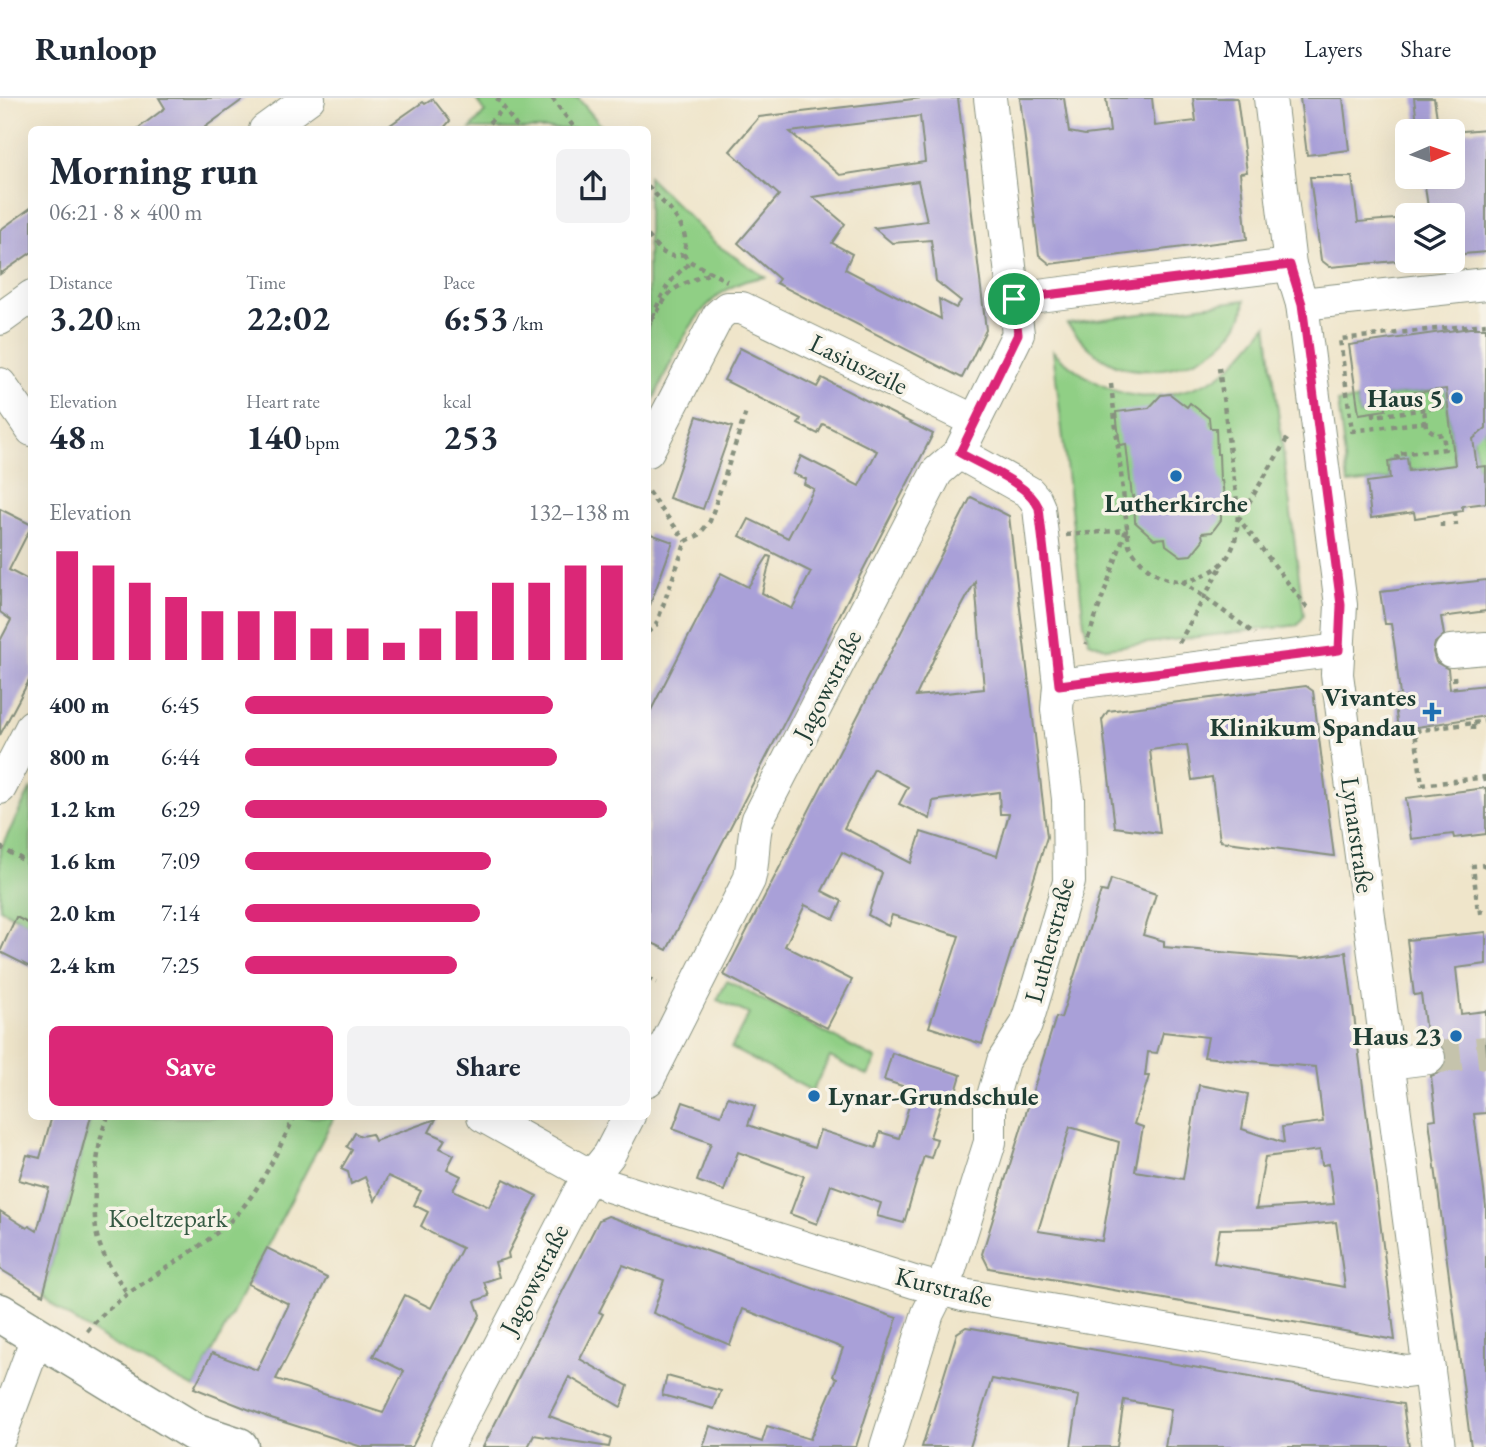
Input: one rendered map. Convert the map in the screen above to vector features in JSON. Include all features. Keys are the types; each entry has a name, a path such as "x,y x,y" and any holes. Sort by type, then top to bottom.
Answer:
{"main road":[{"path":"0,1313 194,1432 239,1447"}],"street":[{"path":"270,126 309,98"},
{"name":"Jagowstraße","path":"651,1074 749,880 752,869 752,841 758,819 937,471 960,453 1018,334 990,98"},
{"name":"Lynarstraße","path":"1270,98 1290,265 1302,304 1341,605 1337,674 1439,1447"},
{"path":"1014,299 1290,265"},
{"path":"1302,304 1486,284"},
{"path":"651,445 718,316 736,295"},
{"name":"Lasiuszeile","path":"736,295 975,421"},
{"path":"0,319 28,299"},
{"path":"0,384 28,424"},
{"name":"Lutherstraße","path":"886,1447 928,1312 950,1269 990,1142 990,1107 1003,1061 1026,1025 1069,882 1068,799 1057,709 1059,685 1039,508 1035,499 1016,484 960,453"},
{"path":"1451,652 1486,648"},
{"path":"1059,685 1339,650"},
{"path":"0,788 28,734"},
{"path":"1389,1063 1429,1058"},
{"name":"Kurstraße","path":"490,1120 609,1186 940,1289 1406,1372 1429,1370"},
{"name":"Jagowstraße","path":"447,1447 580,1191 609,1155 627,1120"},
{"path":"0,1437 37,1337"}],"path":[{"path":"497,98 516,126"},
{"path":"552,98 573,126"},
{"path":"486,126 504,108"},
{"path":"651,190 683,228 687,245 683,254 673,257 664,254 651,239"},
{"path":"683,254 691,262 712,272 736,295"},
{"path":"651,314 670,279 691,262"},
{"path":"651,316 674,289 712,272"},
{"path":"1426,422 1352,431 1340,339 1486,324"},
{"path":"1176,648 1234,548 1239,519 1219,368"},
{"path":"1111,384 1126,530 1129,545 1137,559 1150,571 1170,580 1181,581 1195,579 1223,564"},
{"path":"1374,412 1374,416 1448,406"},
{"path":"651,629 656,625 686,541 699,536 710,520 747,409"},
{"path":"1398,460 1397,454 1445,449 1443,434 1437,435 1426,427 1424,410"},
{"path":"1239,519 1287,439"},
{"path":"651,496 686,541"},
{"path":"1455,512 1457,526"},
{"path":"1239,519 1308,609"},
{"path":"1066,535 1126,530"},
{"path":"1086,644 1126,530"},
{"path":"1181,581 1258,636"},
{"path":"1486,722 1473,726 1415,731 1422,785 1472,781 1485,777 1486,788"},
{"path":"0,847 28,863"},
{"path":"1486,865 1473,866 1478,912 1486,911"},
{"path":"651,980 657,983"},
{"path":"106,1120 94,1210 98,1240 109,1266 127,1293"},
{"path":"86,1332 127,1293 226,1225 247,1202 262,1179 293,1120"}],"green space":[{"path":"475,98 578,98 601,126 473,126 485,112"},
{"path":"651,179 717,245 765,277 741,283 721,293 691,326 651,405"},
{"path":"1245,300 1242,316 1234,331 1221,344 1206,355 1170,368 1133,369 1116,365 1083,342 1067,324"},
{"path":"1267,325 1304,616 1298,625 1106,648 1089,642 1084,623 1053,351 1103,386 1137,396 1167,395 1207,382 1223,373"},
{"path":"1486,384 1486,466 1477,467 1467,386"},
{"path":"1446,389 1455,465 1409,471 1407,459 1388,461 1390,479 1348,484 1338,402 1357,400 1359,414 1386,410 1385,396"},
{"path":"28,794 28,923 0,909 0,850"},
{"path":"727,981 876,1059 868,1076 830,1057 812,1091 731,1048 749,1014 717,1000"},
{"name":"Koeltzepark","path":"90,1120 332,1120 194,1388 90,1330 52,1305 43,1295"}],"building":[{"path":"159,98 245,98 206,126 141,126 165,108"},
{"path":"922,98 958,98 986,330 962,378 776,283 779,279 738,243 779,195 730,151 759,117","holes":["920,116 925,162 840,175 790,132","918,181 927,221 874,228 892,243 931,240 936,281 961,301 956,308 939,299 941,319 845,269 852,254 832,243 845,224 813,197"]},
{"path":"1020,98 1064,98 1069,132 1085,135 1110,132 1106,98 1152,98 1155,126 1196,121 1193,98 1237,98 1247,172 1240,173 1247,239 1050,264 1039,255"},
{"path":"1300,98 1343,98 1349,150 1307,155"},
{"path":"1414,98 1434,98 1437,119 1417,119"},
{"path":"433,99 450,121 446,126 389,126 423,102 425,104"},
{"path":"1486,129 1486,252 1465,254 1465,203 1427,203 1425,189 1465,189 1465,131"},
{"path":"1310,177 1352,177 1358,222 1395,219 1395,261 1330,267 1321,260"},
{"path":"28,210 28,255 0,274 0,230"},
{"path":"1486,328 1486,428 1473,439 1477,467 1486,466 1486,503 1462,506 1463,511 1415,518 1414,512 1371,518 1367,482 1390,479 1388,461 1407,458 1409,471 1455,465 1446,389 1385,396 1386,410 1359,414 1349,345"},
{"path":"740,348 817,387 822,378 933,434 667,950 651,942 651,710 721,573 748,587 768,556 771,557 762,593 792,609 811,572 740,536 749,519 788,538 814,489 804,484 806,479 793,474 801,456 859,486 877,451 823,424 818,434 798,424 801,419 724,380"},
{"name":"Lutherkirche","path":"1170,394 1187,407 1190,403 1209,418 1210,428 1216,428 1220,481 1222,480 1226,511 1221,512 1221,520 1212,532 1202,533 1203,540 1191,555 1181,556 1166,545 1165,538 1154,539 1135,522 1126,444 1120,445 1116,412 1149,408 1161,395"},
{"path":"697,416 732,427 703,509 669,498"},
{"path":"971,497 1009,516 1047,837 982,1044 929,1027 959,936 892,915 888,926 868,915 882,873 842,852 822,891 842,901 834,919 805,905 785,946 852,980 827,1028 724,975","holes":["975,582 984,689 916,696 936,654","874,769 908,787 899,804 930,819 933,801 999,792 1000,814 1009,814 997,856 921,832 911,863 844,828"]},
{"path":"0,509 28,523 28,533 9,570 28,580 28,682 0,735 0,641 11,620 0,612"},
{"path":"651,534 673,542 651,602"},
{"path":"1486,580 1486,611 1441,617 1444,635 1435,643 1433,652 1436,662 1448,669 1450,689 1486,685 1486,716 1398,730 1394,696 1400,696 1395,649 1391,624 1385,624 1380,592"},
{"path":"1306,686 1313,691 1334,856 1220,841 1212,777 1192,780 1187,745 1150,750 1160,833 1115,827 1102,720 1108,711"},
{"path":"1486,788 1486,834 1454,838 1453,834 1411,839 1406,798"},
{"path":"1111,879 1156,894 1143,935 1164,941 1164,947 1301,959 1346,952 1395,1340 989,1268 982,1254 1056,1017 1061,1018 1101,891 1107,892","holes":["1163,1032 1208,1037 1204,1057 1316,1067 1323,1122 1282,1127 1284,1143 1242,1129 1248,1094 1199,1085 1183,1179 1135,1171 1143,1127 1134,1124 1149,1076 1145,1076 1148,1052 1157,1053","1070,1127 1119,1142 1102,1241 1038,1231","1320,1150 1322,1165 1329,1164 1334,1204 1256,1209 1265,1157","1336,1222 1345,1287 1214,1263 1220,1229 1274,1228"]},
{"path":"16,917 28,923 28,966 0,952"},
{"path":"1486,932 1486,964 1456,968 1461,1014 1486,1011 1486,1113 1474,1114 1486,1206 1486,1447 1471,1447 1429,1120 1436,1119 1431,1076 1441,1072 1447,1056 1443,1046 1427,1040 1421,994 1414,995 1407,940"},
{"path":"892,1053 961,1075 953,1102 943,1098 930,1137 937,1139 931,1158 924,1156 904,1223 877,1216 881,1203 831,1185 817,1224 790,1214 804,1176 738,1152 724,1191 697,1181 711,1143 673,1129 683,1102 721,1115 728,1097 755,1106 748,1125 814,1148 820,1130 876,1148 880,1132 899,1138 914,1090 884,1080"},
{"path":"51,1120 90,1120 43,1295 0,1269 0,1211 27,1228 29,1226 37,1231 49,1188 19,1180 27,1155 40,1158"},
{"path":"435,1120 429,1132 445,1139 440,1148 454,1155 447,1169 461,1176 453,1190 489,1207 504,1179 537,1196 508,1253 509,1258 495,1262 499,1277 484,1282 489,1296 475,1301 480,1315 412,1447 362,1447 268,1417 194,1388 212,1353 257,1370 289,1304 248,1284 267,1248 327,1278 276,1379 383,1413 404,1371 373,1356 405,1295 431,1308 462,1248 421,1226 428,1212 414,1205 421,1191 388,1176 375,1201 365,1177 351,1184 348,1172 341,1169 352,1150 347,1147 355,1133 361,1136 372,1134 375,1141"},
{"path":"608,1216 897,1318 856,1447 703,1447 710,1426 762,1442 767,1426 810,1439 837,1378 833,1376 843,1348 743,1309 730,1345 653,1313 664,1280 623,1265 599,1312 603,1314 580,1359 628,1386 621,1407 569,1377 549,1416 611,1439 609,1447 534,1435 528,1447 483,1447 599,1220"},
{"path":"966,1327 1403,1404 1409,1447 1165,1447 1171,1409 1124,1400 1117,1447 1071,1447 1079,1396 992,1379 970,1447 922,1447 957,1333"},
{"path":"667,1376 721,1391 714,1409 662,1395"}],"tunnel":[{"path":"1429,1058 1486,1052"}],"place":[{"name":"Haus 5","path":"1457,398"},
{"name":"Lutherkirche","path":"1176,476"},
{"name":"Vivantes Klinikum Spandau","path":"1432,712"},
{"name":"Haus 23","path":"1456,1036"},
{"name":"Lynar-Grundschule","path":"814,1096"}],"route":[{"path":"1290,265 1302,304 1341,605 1339,650 1059,685 1039,508 1029,492 960,453 1018,334 1014,299 1290,265"}]}
